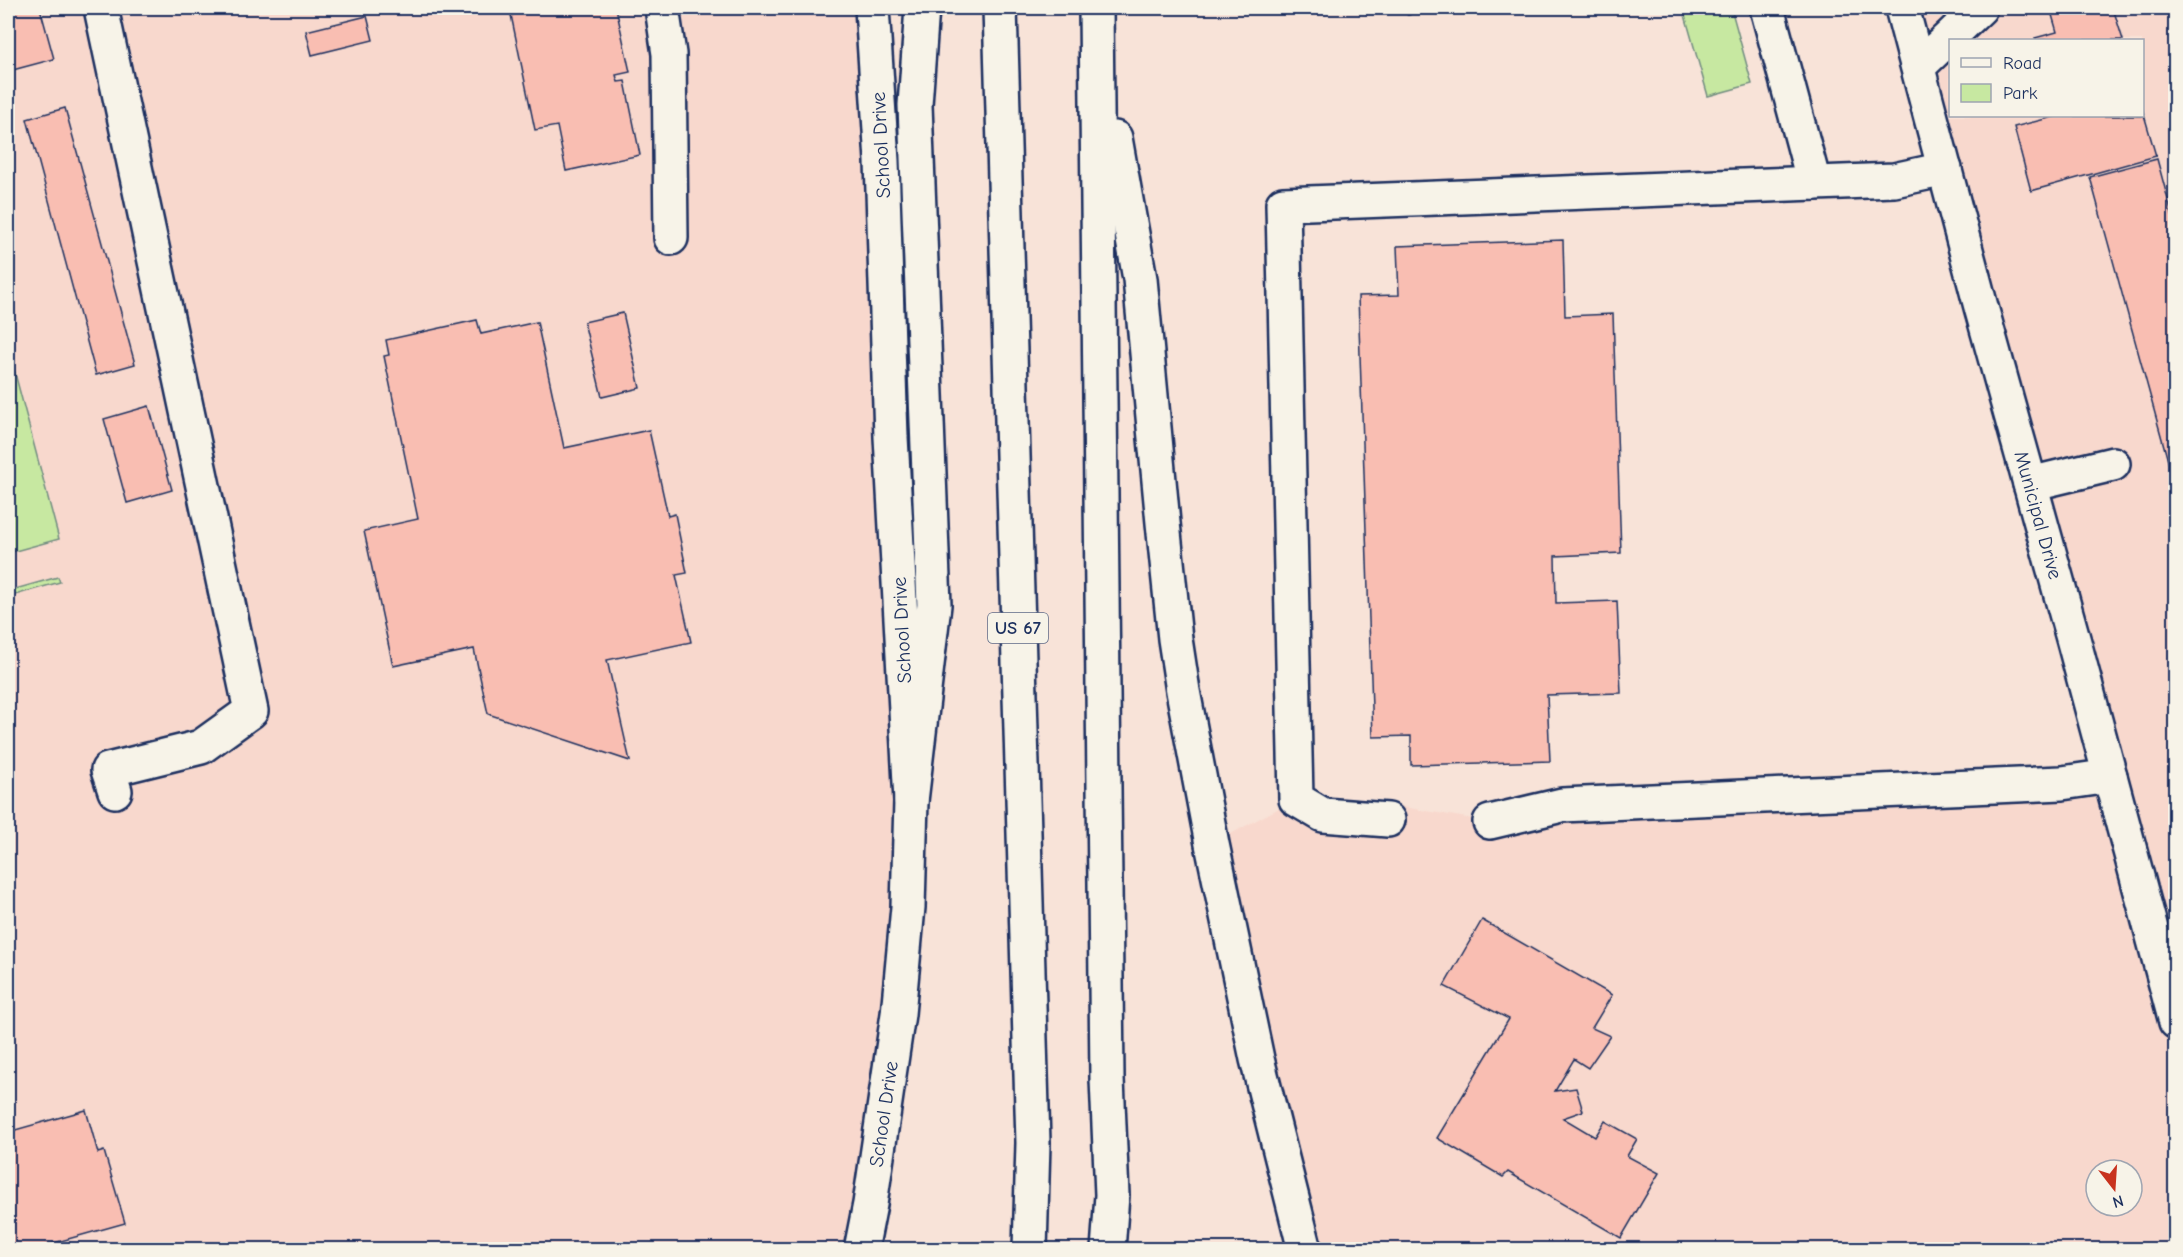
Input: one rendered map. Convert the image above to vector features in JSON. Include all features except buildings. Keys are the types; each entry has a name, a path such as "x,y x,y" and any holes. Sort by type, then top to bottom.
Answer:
{"main road":[{"path":"101,8 250,711 201,747 108,770 115,791"},
{"path":"662,8 669,54 671,238"},
{"name":"School Drive","path":"861,1250 898,1014 908,907 911,801 891,437 882,161 872,8"},
{"path":"911,801 934,605 915,105 922,8"},
{"name":"US 67","path":"1000,8 1033,1143 1030,1250"},
{"path":"1096,8 1107,1079 1112,1195 1108,1250"},
{"path":"1767,8 1814,183"},
{"name":"Municipal Drive","path":"1902,8 2175,1022"},
{"path":"1918,67 1980,8"},
{"path":"1098,46 1140,279 1165,546 1183,691 1257,1059 1305,1250"},
{"path":"1388,820 1323,815 1296,799 1283,204 1894,180 1945,169"},
{"path":"2030,484 2114,464"},
{"path":"1490,822 1562,805 2062,783 2110,776"}],"path":[{"path":"1408,8 1409,17"}],"shaded area":[{"path":"8,8 872,8 911,801 860,1249 8,1249"},
{"path":"1902,8 2175,8 2175,1249 1305,1249 1212,844 1296,799 1388,820 1398,806 1490,822 2109,776"}],"green space":[{"path":"1683,8 1731,8 1752,84 1708,96"},
{"path":"8,347 59,539 8,553"},
{"path":"58,577 60,582 8,597 8,591"}]}
